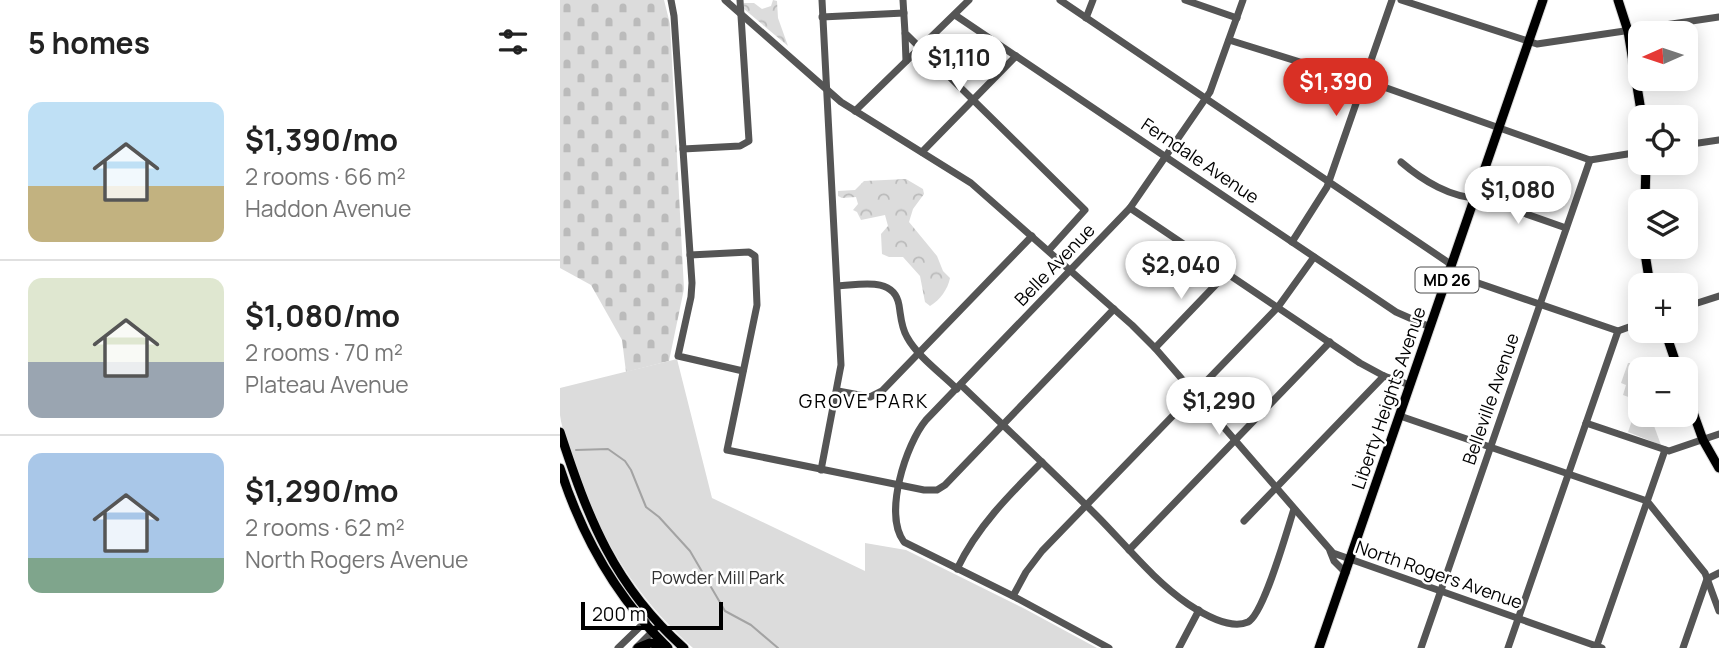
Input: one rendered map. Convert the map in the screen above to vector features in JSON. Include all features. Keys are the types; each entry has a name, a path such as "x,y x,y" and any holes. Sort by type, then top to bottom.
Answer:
{"main road":[{"name":"Liberty Heights Avenue","path":"1320,648 1544,0"},
{"path":"1618,0 1628,28"},
{"path":"1698,426 1719,468"},
{"path":"560,432 583,502 601,542 626,583 660,625 684,648"},
{"path":"560,468 573,506 596,554 617,589 643,623 667,647"},
{"path":"636,648 653,642 667,647"}],"street":[{"path":"671,0 691,297 678,356 743,371"},
{"name":"North Rogers Avenue","path":"725,0 827,90 855,111 971,183 1114,309 1154,348 1329,550 1350,560 1599,647"},
{"path":"683,149 747,144 740,0"},
{"path":"821,470 838,391 841,356 822,0"},
{"path":"903,0 906,61"},
{"path":"855,111 970,0"},
{"path":"1060,0 1329,181 1450,269 1618,331 1628,327"},
{"path":"1086,18 1093,0"},
{"path":"1185,0 1237,18"},
{"name":"Belle Avenue","path":"957,569 904,542 896,524 907,452 915,435 1130,208 1212,88 1243,0"},
{"path":"1292,242 1329,181 1392,0"},
{"path":"1401,0 1537,44 1628,31"},
{"path":"822,18 904,13"},
{"name":"Ferndale Avenue","path":"955,15 1396,312 1430,327"},
{"path":"1693,21 1719,17"},
{"path":"905,33 1086,210 1049,250"},
{"path":"1229,40 1364,81 1590,160 1628,154"},
{"path":"922,152 1016,56"},
{"path":"1698,143 1719,140"},
{"name":"Belleville Avenue","path":"1421,648 1590,160"},
{"path":"1401,162 1430,183 1566,228"},
{"path":"1130,208 1330,342 1384,376 1410,385"},
{"path":"838,391 866,397 874,397 882,391 1032,236"},
{"path":"690,255 749,251 755,256 757,305 727,450 932,491 941,488 1114,309"},
{"path":"1013,596 1036,559 1278,307 1314,257"},
{"path":"1154,348 1227,273"},
{"path":"838,286 879,284 888,288 896,295 904,331 919,352 1002,424 1170,590 1221,621 1235,624 1251,620 1260,610 1294,509"},
{"path":"1698,303 1719,296"},
{"path":"1508,648 1618,331"},
{"path":"1129,550 1330,342"},
{"path":"1244,521 1384,376"},
{"path":"1400,416 1647,501 1705,573 1719,611"},
{"path":"1586,423 1669,452 1719,434"},
{"path":"1599,647 1665,450"},
{"path":"1042,462 996,510 972,541 957,569 1109,648"},
{"path":"1329,550 1334,561 1346,573"},
{"path":"1683,648 1707,579 1719,573"},
{"path":"1179,648 1199,610"},
{"path":"618,648 652,616"},
{"path":"636,648 660,625"}],"green space":[{"path":"560,0 664,0 670,24 684,289 669,361 626,372 622,340 591,285 560,268"},
{"path":"773,0 777,1 778,18 788,46 744,9 744,3 754,3 762,9 771,6"},
{"path":"906,179 923,189 924,194 913,209 909,222 937,256 943,271 950,278 943,294 930,306 925,302 920,276 903,257 882,254 881,234 888,226 885,215 861,220 853,210 858,204 856,197 838,196 838,191 855,190 864,181"},
{"name":"Powder Mill Park","path":"677,359 712,498 865,571 865,543 906,550 1097,648 693,648 654,608 622,565 586,493 560,415 560,388"},
{"path":"1628,363 1628,397 1623,395 1626,385 1621,383"},
{"path":"1630,427 1654,427 1661,445 1628,432"}],"waterway":[{"path":"576,450 608,449 625,461 646,507 659,517 690,551 725,611 751,625 778,648"}],"district":[{"name":"GROVE PARK","path":"864,401"}]}
